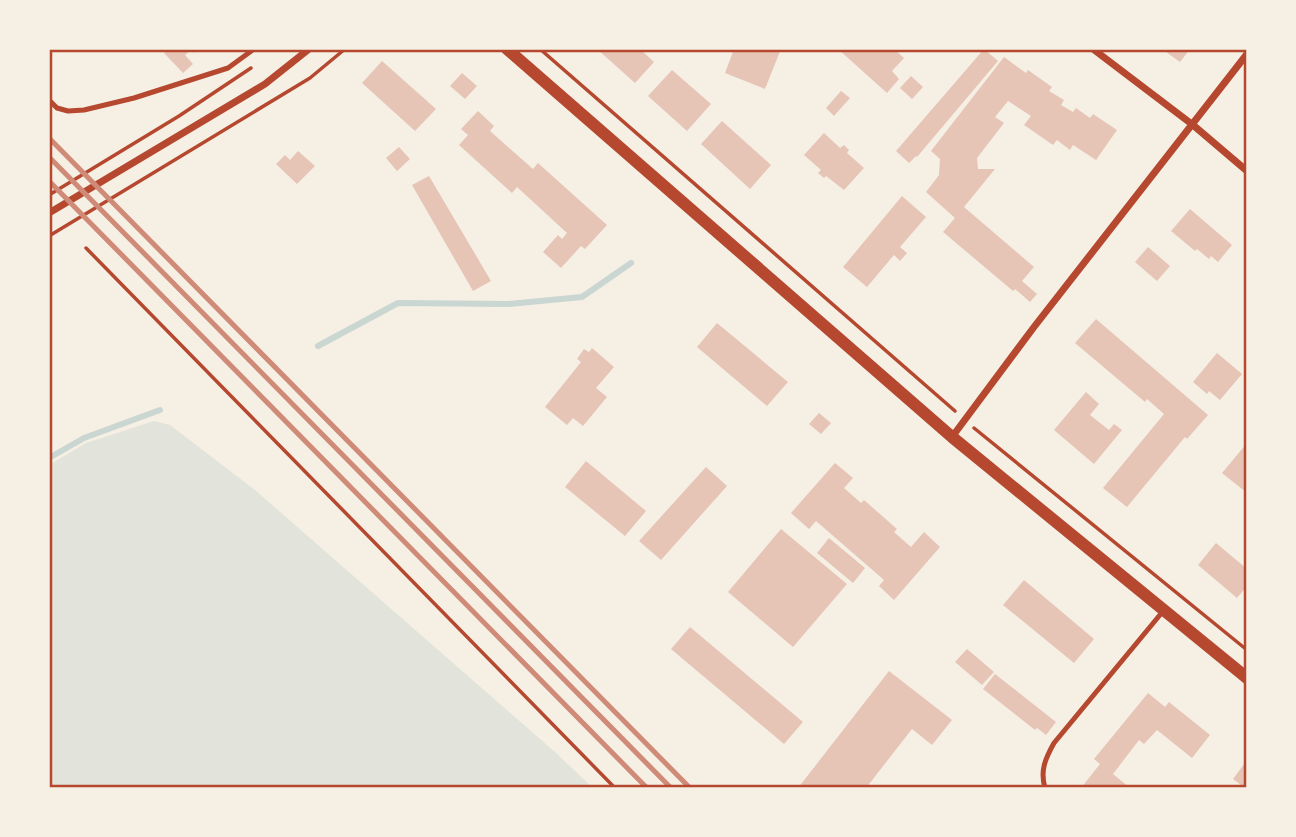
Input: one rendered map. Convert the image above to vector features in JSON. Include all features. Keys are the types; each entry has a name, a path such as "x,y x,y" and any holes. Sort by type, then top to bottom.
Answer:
{"street":[{"path":"49,213 265,84 309,49"},
{"path":"507,49 952,437 1247,678"},
{"path":"1093,49 1194,125 1247,172"},
{"path":"952,437 1034,327 1247,54"}],"lane":[{"path":"49,100 68,111 84,110 134,98 228,68 254,49"},
{"path":"1045,788 1042,777 1045,760 1054,743 1164,610"}],"path":[{"path":"49,236 310,78 345,49"},
{"path":"540,49 965,420 1247,650"},
{"path":"49,195 246,74 254,65"},
{"path":"86,248 615,788"}],"shaded area":[{"path":"154,421 170,425 255,490 593,788 49,788 49,465 86,443"}],"building":[{"path":"168,49 197,49 194,53 191,50 185,55 193,64 183,73 164,53"},
{"path":"597,49 640,49 654,62 635,83"},
{"path":"734,49 781,49 765,89 725,73"},
{"path":"838,49 894,49 904,58 892,71 899,79 887,93"},
{"path":"984,49 998,61 909,163 896,151"},
{"path":"1162,49 1190,49 1180,62"},
{"path":"1004,57 1052,87 1049,91 1064,100 1061,105 1073,112 1076,108 1090,118 1093,114 1117,130 1096,160 1073,145 1070,150 1057,140 1053,145 1024,125 1031,116 1008,101 995,117 1004,123 977,158 978,169 995,169 964,207 1034,267 1022,281 1037,294 1030,302 943,232 955,218 926,192 939,175 940,159 931,151"},
{"path":"382,61 436,109 415,131 362,83"},
{"path":"672,70 711,104 687,131 648,96"},
{"path":"462,73 477,86 465,99 450,86"},
{"path":"911,76 923,87 912,99 900,88"},
{"path":"841,91 850,98 834,116 826,108"},
{"path":"478,111 494,126 490,131 533,169 538,163 607,225 585,249 581,246 561,268 543,252 558,235 562,239 567,233 517,187 512,193 459,145 468,135 461,129"},
{"path":"722,121 771,165 750,189 701,144"},
{"path":"824,133 840,148 844,145 849,150 847,153 864,168 844,190 818,173 821,170 804,155"},
{"path":"399,147 410,159 397,171 386,158"},
{"path":"298,151 315,166 297,184 276,164 285,155 290,160"},
{"path":"429,176 491,281 473,291 412,185"},
{"path":"902,196 926,217 900,247 907,253 900,261 894,255 867,287 843,267"},
{"path":"1190,209 1232,245 1218,262 1211,256 1209,259 1197,249 1195,251 1171,231"},
{"path":"1148,247 1170,266 1157,281 1135,262"},
{"path":"1096,319 1208,415 1187,439 1185,437 1127,507 1103,488 1164,414 1147,399 1145,402 1075,343"},
{"path":"717,323 788,382 767,406 697,347"},
{"path":"592,348 614,367 596,388 607,397 583,426 573,418 567,425 545,407 581,362 577,359 584,349 589,352"},
{"path":"1217,353 1242,374 1220,400 1209,391 1207,394 1193,382"},
{"path":"1086,392 1099,404 1090,415 1109,430 1114,424 1122,430 1094,464 1054,430"},
{"path":"819,413 831,423 821,434 809,424"},
{"path":"1247,443 1247,493 1222,473"},
{"path":"586,461 646,511 625,536 565,487"},
{"path":"835,463 853,478 844,488 861,503 864,500 897,529 894,532 911,547 924,532 940,547 894,600 879,586 884,580 816,521 809,529 791,513"},
{"path":"706,467 727,486 661,560 639,541"},
{"path":"781,529 847,584 793,647 728,592"},
{"path":"829,538 865,568 853,583 817,553"},
{"path":"1216,543 1247,569 1247,586 1237,598 1198,565"},
{"path":"1024,580 1094,639 1074,663 1003,605"},
{"path":"690,627 803,722 784,744 671,649"},
{"path":"967,649 994,672 982,685 955,662"},
{"path":"889,671 952,720 932,745 912,729 866,788 798,788"},
{"path":"995,674 1056,722 1046,735 1037,728 1035,730 983,689"},
{"path":"1148,693 1165,707 1169,702 1210,735 1192,758 1157,730 1144,744 1139,740 1113,774 1130,788 1081,788 1100,764 1094,759"},
{"path":"1247,760 1247,788 1245,788 1233,779"}],"waterway":[{"path":"318,346 398,303 509,304 582,297 631,263"},
{"path":"49,458 84,438 160,410"}],"railway":[{"path":"49,138 690,788"},
{"path":"49,157 671,788"},
{"path":"49,181 647,788"}]}
